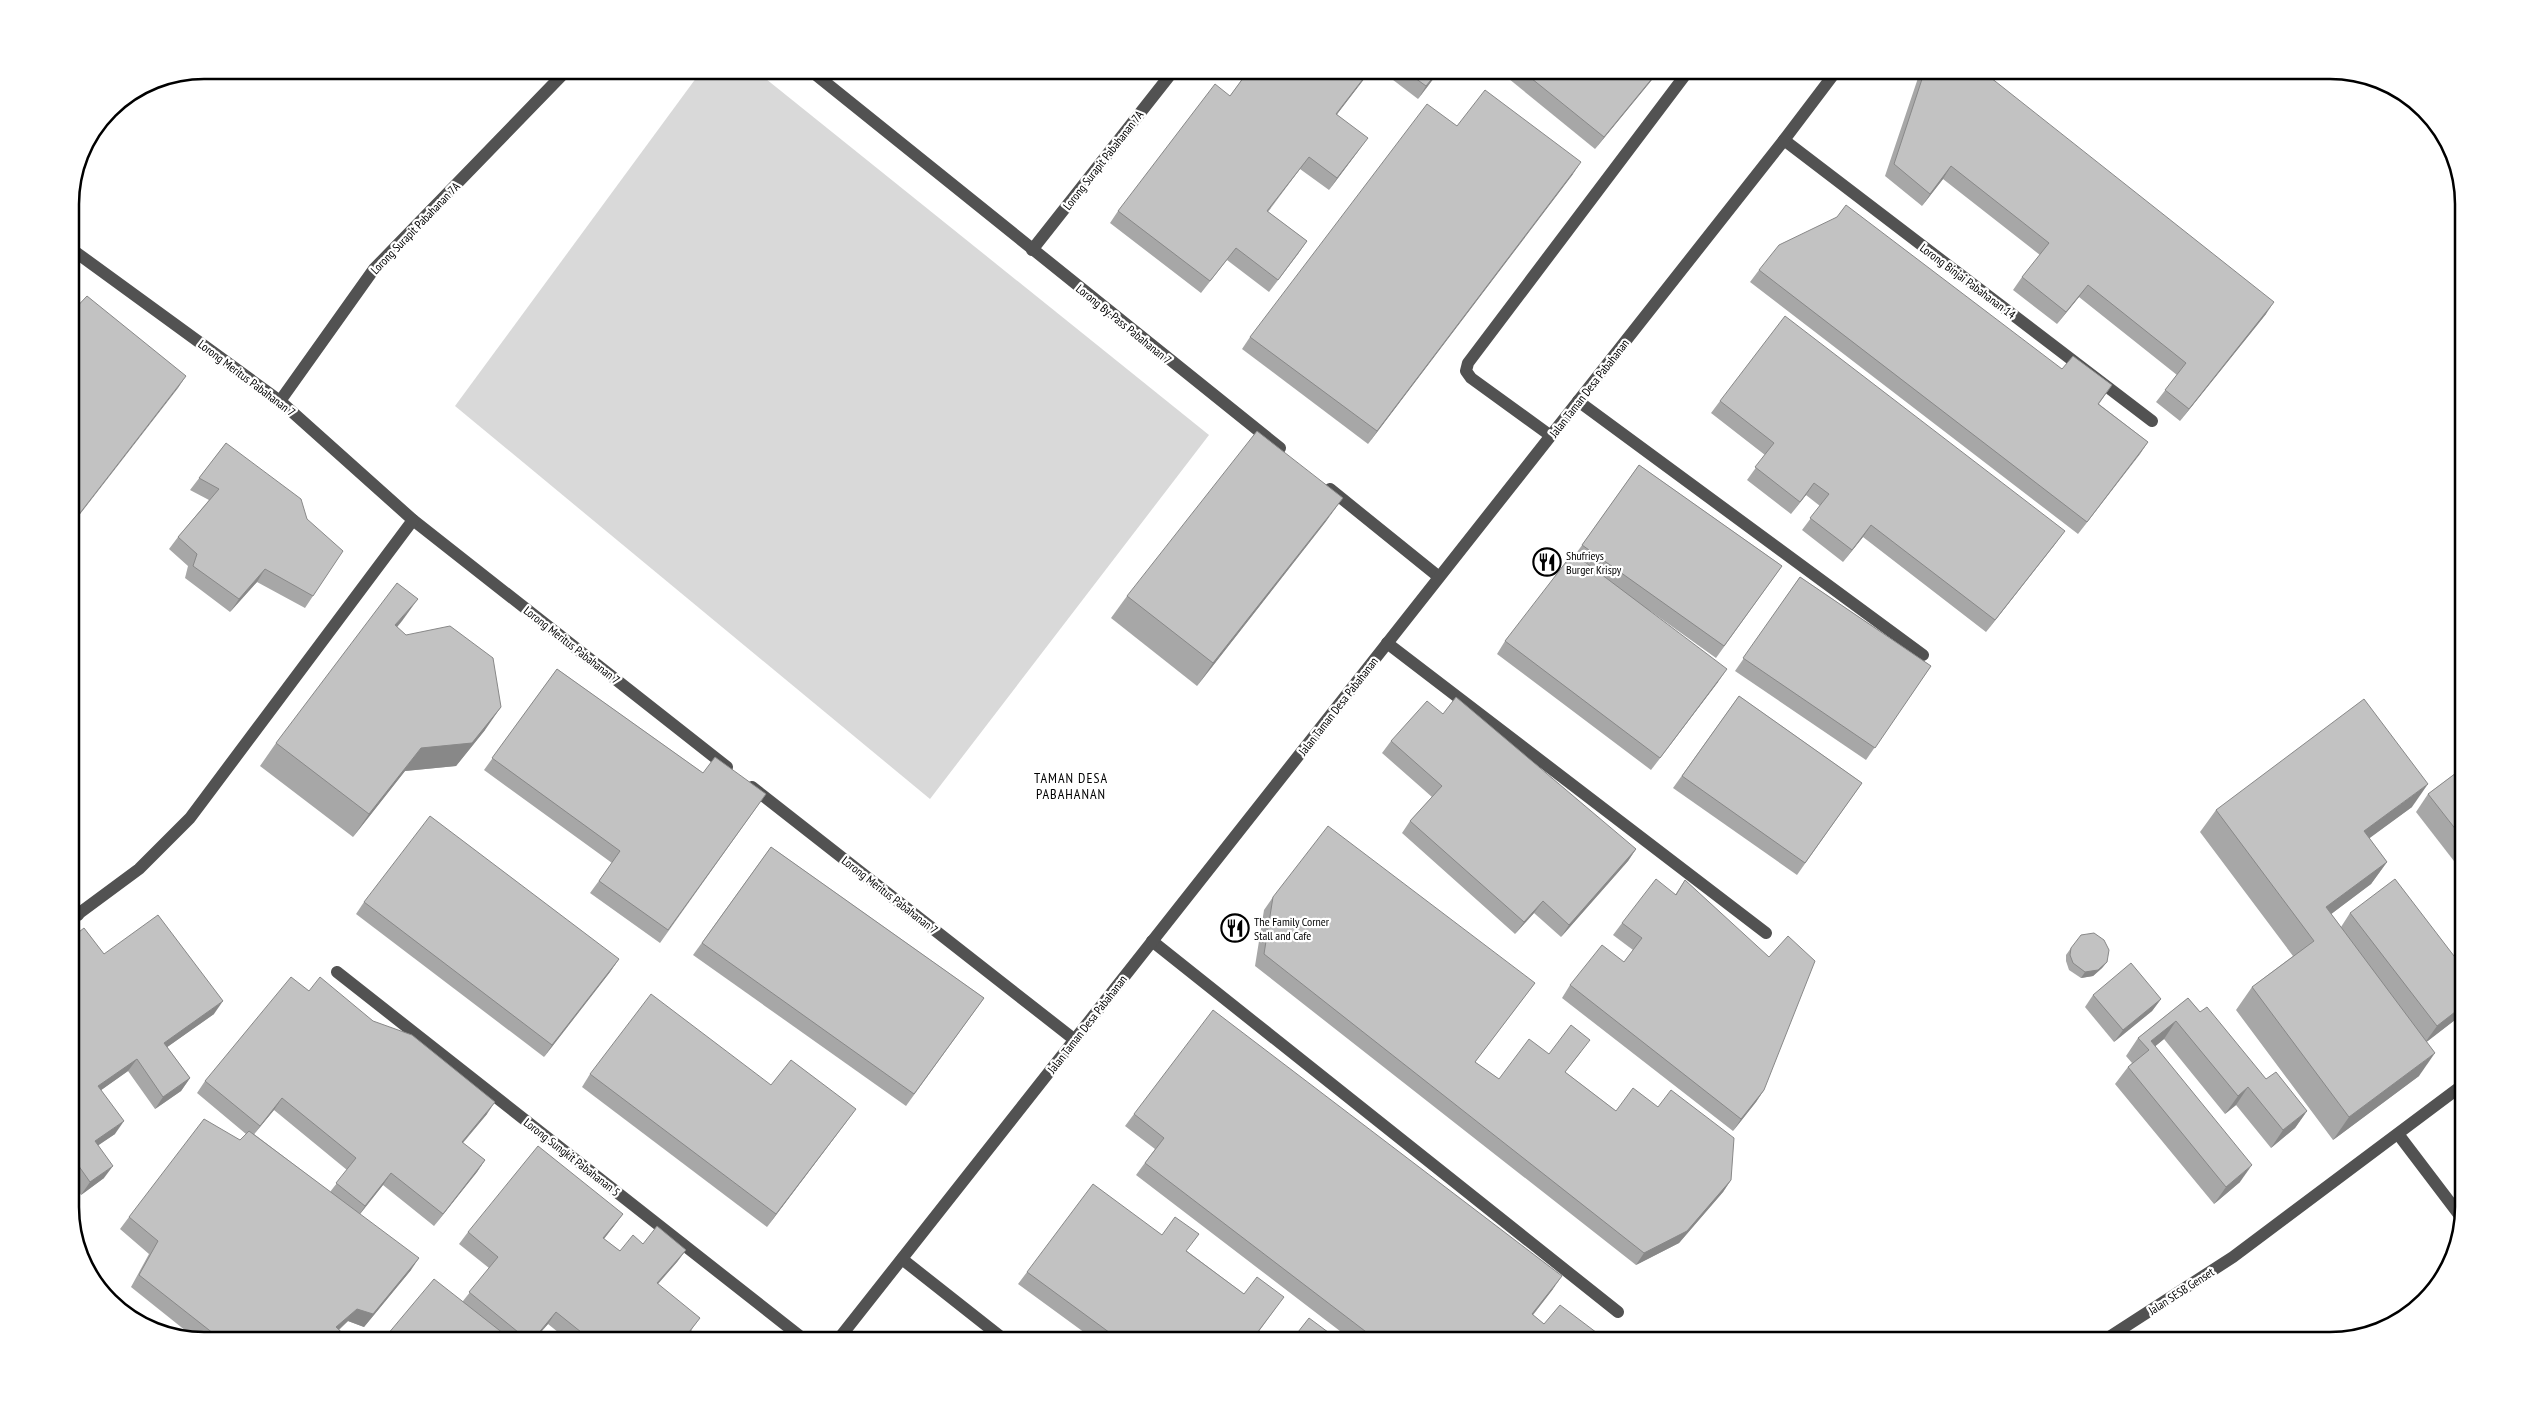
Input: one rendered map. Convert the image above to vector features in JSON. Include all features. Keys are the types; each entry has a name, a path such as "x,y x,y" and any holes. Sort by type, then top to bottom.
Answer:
{"street":[{"name":"Lorong Surapit Pabahanan 7A","path":"280,401 374,269 558,79"},
{"name":"Lorong By-Pass Pabahanan 7","path":"821,79 1293,460"},
{"name":"Lorong Surapit Pabahanan 7A","path":"1032,250 1167,79"},
{"path":"1551,436 1471,378 1466,371 1468,363 1682,79"},
{"name":"Jalan Taman Desa Pabahanan","path":"844,1332 1784,140 1829,79"},
{"name":"Lorong Binjai Pabahanan 14","path":"1784,140 2152,421"},
{"name":"Lorong Meritus Pabahanan 7","path":"79,255 280,401 413,520 1075,1040"},
{"path":"1578,401 1923,655"},
{"path":"1316,478 1439,577"},
{"path":"79,909 139,869 190,818 413,520"},
{"path":"1387,643 1766,933"},
{"path":"1152,942 1618,1312"},
{"name":"Lorong Sungkit Pabahanan 5","path":"337,972 795,1332"},
{"name":"Jalan SESB Genset","path":"2117,1332 2233,1257 2455,1091"},
{"path":"2398,1134 2455,1209"},
{"path":"902,1259 995,1332"}],"shaded area":[{"path":"695,79 766,79 1209,435 930,799 455,406"}],"building":[{"path":"1242,79 1363,79 1336,114 1368,138 1337,178 1309,157 1267,211 1307,241 1278,280 1236,248 1210,281 1118,211 1215,84 1230,96"},
{"path":"1416,79 1432,79 1426,86"},
{"path":"1532,79 1652,79 1604,137"},
{"path":"1922,79 1992,79 2274,302 2189,409 2165,390 2186,363 2088,285 2066,312 2022,277 2049,243 1951,166 1930,194 1894,164"},
{"path":"1485,90 1581,162 1377,431 1250,337 1427,104 1457,126"},
{"path":"1846,205 2062,369 2073,356 2112,385 2098,404 2148,442 2087,522 1759,270 1779,245 1837,217"},
{"path":"87,296 186,376 79,514 79,304"},
{"path":"1785,316 2065,531 1995,620 1871,525 1852,550 1810,518 1829,494 1814,483 1800,502 1755,467 1774,443 1720,401"},
{"path":"1257,431 1343,498 1213,663 1127,596"},
{"path":"226,443 301,499 307,519 343,551 313,596 265,569 239,599 193,566 197,554 178,537 219,489 199,478"},
{"path":"1639,465 1782,566 1724,646 1582,545"},
{"path":"1573,553 1727,669 1660,758 1505,641"},
{"path":"1800,577 1931,666 1875,748 1743,658"},
{"path":"397,583 418,599 395,625 406,635 450,626 493,658 501,707 472,743 421,748 369,814 276,743"},
{"path":"557,669 703,773 715,757 766,794 668,930 599,881 620,851 492,758"},
{"path":"1739,696 1862,783 1805,863 1682,776"},
{"path":"1456,697 1636,849 1569,925 1543,901 1524,922 1410,821 1442,786 1391,741 1427,701 1443,714"},
{"path":"2364,699 2428,784 2364,831 2387,862 2326,907 2435,1053 2349,1117 2252,987 2314,941 2216,810"},
{"path":"2455,774 2455,828 2428,794"},
{"path":"430,816 619,959 552,1045 364,902"},
{"path":"1328,826 1535,983 1475,1062 1499,1079 1529,1039 1549,1054 1571,1025 1590,1040 1565,1072 1616,1111 1633,1088 1658,1107 1671,1090 1734,1138 1731,1180 1687,1231 1644,1253 1264,954 1273,897"},
{"path":"771,847 984,998 914,1094 702,943"},
{"path":"1656,879 1676,895 1685,880 1769,957 1788,936 1815,961 1764,1090 1741,1119 1570,985 1602,945 1624,962 1642,938 1622,923"},
{"path":"2395,879 2455,957 2455,1012 2437,1026 2350,913"},
{"path":"158,915 223,1001 164,1043 190,1078 163,1097 137,1059 98,1086 124,1121 95,1141 113,1166 90,1182 79,1166 79,932 84,928 104,954"},
{"path":"2094,933 2104,940 2109,950 2107,962 2098,970 2085,972 2073,963 2070,955 2071,948 2081,935"},
{"path":"2131,963 2161,999 2123,1030 2093,995"},
{"path":"291,977 309,991 320,977 373,1021 412,1035 495,1102 462,1142 485,1160 443,1214 391,1173 365,1206 336,1183 356,1158 282,1098 260,1126 205,1081"},
{"path":"651,994 771,1085 791,1060 856,1109 776,1214 590,1074"},
{"path":"2188,998 2200,1012 2207,1007 2266,1079 2276,1072 2307,1111 2283,1130 2248,1087 2238,1096 2176,1021 2151,1041 2252,1165 2226,1187 2128,1067 2149,1050 2138,1038"},
{"path":"1213,1010 1562,1276 1532,1314 1544,1324 1560,1305 1596,1332 1366,1332 1145,1163 1164,1138 1134,1114"},
{"path":"204,1119 240,1140 249,1131 419,1258 373,1314 357,1309 336,1327 341,1332 212,1332 139,1275 158,1241 129,1217"},
{"path":"538,1146 623,1214 603,1238 620,1251 633,1235 643,1244 657,1226 686,1250 657,1283 700,1318 689,1332 581,1332 556,1312 539,1332 518,1332 469,1292 498,1257 468,1232"},
{"path":"1093,1184 1162,1235 1175,1217 1199,1234 1186,1251 1244,1294 1257,1277 1284,1297 1258,1332 1109,1332 1027,1272"},
{"path":"434,1279 502,1332 390,1332"},
{"path":"1309,1318 1328,1332 1298,1332"}],"place":[{"name":"Shufrieys Burger Krispy","path":"1547,562"},
{"name":"The Family Corner Stall and Cafe","path":"1235,928"}],"district":[{"name":"TAMAN DESA PABAHANAN","path":"1071,786"}]}
